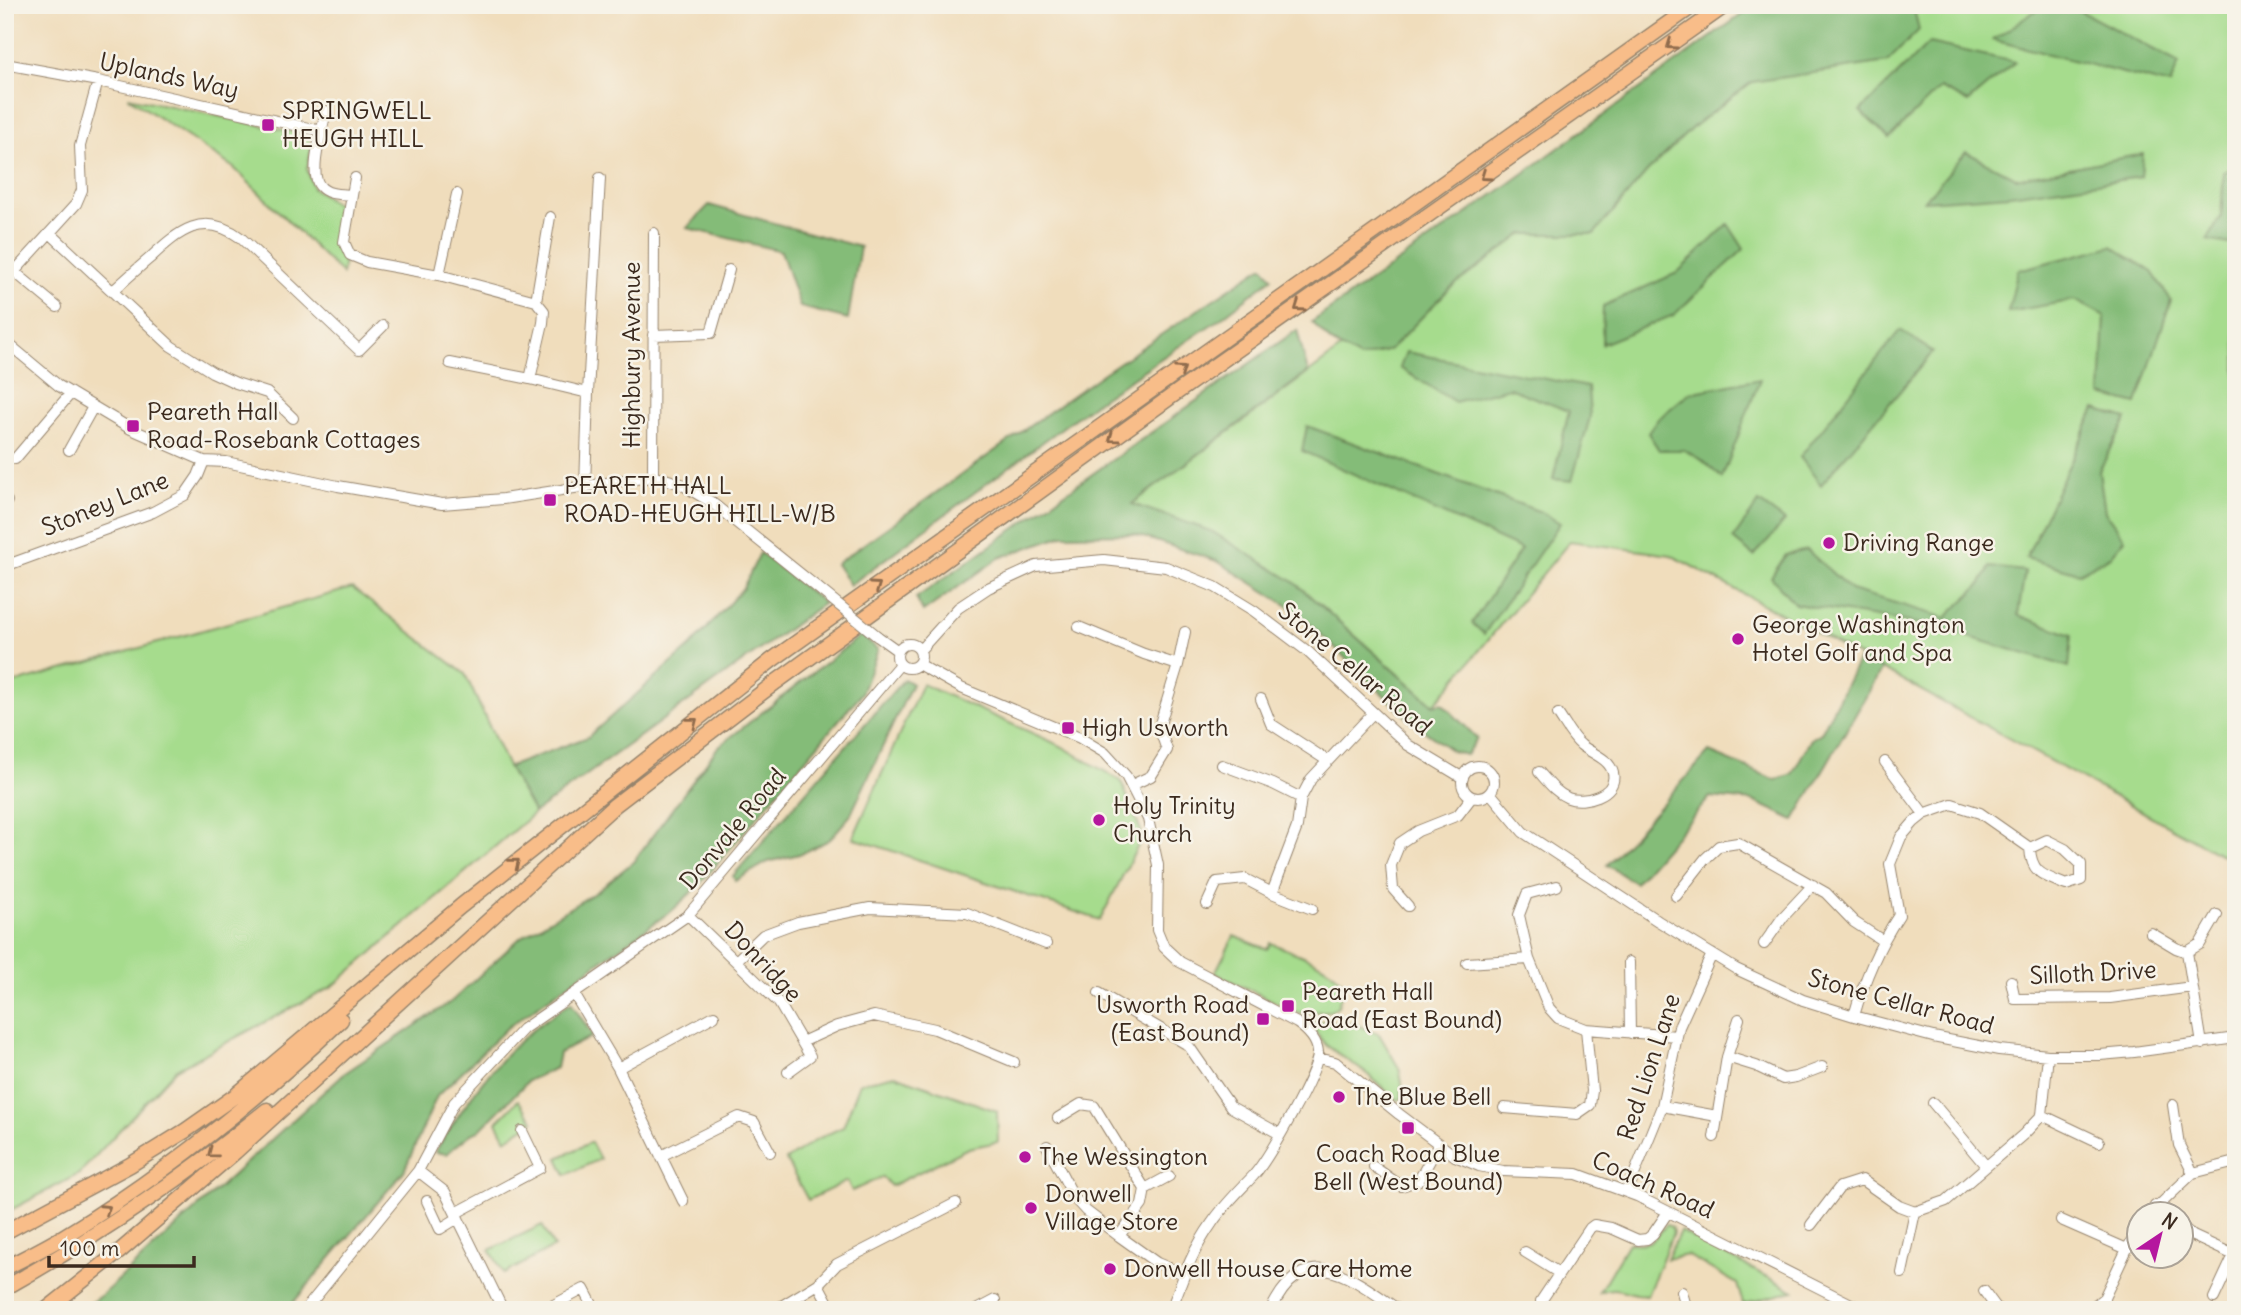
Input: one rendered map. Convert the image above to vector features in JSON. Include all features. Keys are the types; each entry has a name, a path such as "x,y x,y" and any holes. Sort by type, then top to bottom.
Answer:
{"highway":[{"path":"5,1232 130,1165 225,1103 262,1076 461,906 772,660 1695,5"},
{"path":"46,1310 120,1251 235,1152 615,805 776,682 1182,388 1726,5"},
{"path":"5,1268 65,1236 128,1194 285,1074 461,906"},
{"path":"5,1288 71,1251 139,1207 248,1126 380,1019"}],"street":[{"name":"Uplands Way","path":"5,64 98,81 322,131"},
{"path":"14,272 76,204 82,190 80,146 98,81"},
{"path":"326,111 314,172 318,186 327,192 351,195"},
{"path":"355,177 344,242 350,254 367,262 439,275 536,301 544,311 530,379"},
{"path":"584,488 600,178"},
{"path":"439,275 457,194"},
{"path":"536,301 550,217"},
{"path":"113,292 174,235 191,226 211,225 228,228 241,238 359,350 383,326"},
{"path":"50,233 171,346 212,372 267,393 293,418"},
{"name":"Highbury Avenue","path":"653,477 654,233"},
{"path":"5,264 57,307"},
{"path":"653,335 711,333 729,270"},
{"path":"5,341 42,374 93,407 131,429 204,461 226,462 338,486 442,504 584,488 653,477 681,484 711,502 898,652"},
{"path":"450,363 588,393"},
{"path":"15,458 71,393"},
{"path":"69,450 93,407"},
{"name":"Stoney Lane","path":"7,565 153,512 185,495 204,461"},
{"path":"5,553 7,565"},
{"name":"Stone Cellar Road","path":"920,650 958,608 988,588 1036,566 1104,560 1166,567 1215,587 1254,611 1307,651 1408,745 1463,778"},
{"path":"1079,627 1178,665"},
{"path":"1132,785 1151,776 1167,750 1159,727 1185,632"},
{"path":"910,643 920,650 921,659 911,668 900,664 898,652 903,645 910,643"},
{"name":"Donvale Road","path":"305,1310 418,1171 454,1103 523,1029 688,915 900,664"},
{"path":"918,664 961,688 1080,738 1105,753 1132,785 1148,819 1158,865 1157,930 1164,947 1180,962 1307,1030 1318,1049 1316,1066 1280,1134 1255,1173 1210,1225 1189,1259 1171,1310"},
{"path":"1261,699 1271,724 1328,761"},
{"path":"1272,893 1297,827 1301,798 1311,779 1373,713"},
{"path":"1539,772 1556,790 1569,798 1586,800 1597,797 1613,780 1613,771 1608,763 1580,744 1558,714"},
{"path":"1885,762 1924,814"},
{"path":"1222,765 1273,784 1301,798"},
{"path":"1483,766 1489,769 1495,785 1491,794 1480,799 1471,798 1461,784 1463,778 1464,773 1471,767 1483,766"},
{"name":"Stone Cellar Road","path":"1491,794 1523,832 1736,969 1803,1000 1946,1040 1999,1050 2048,1055 2134,1052 2236,1038"},
{"path":"1408,906 1393,889 1391,866 1400,842 1418,831 1458,815 1471,798"},
{"path":"1854,1016 1864,981 1899,915 1890,863 1901,837 1914,822 1924,814 1952,804 1980,813 2030,848"},
{"path":"2047,840 2065,849 2081,864 2081,880 2066,885 2038,873 2030,858 2030,848 2047,840"},
{"path":"1676,896 1705,859 1719,846 1738,843 1826,893 1854,922 1883,941"},
{"path":"1207,904 1217,882 1245,879 1312,909"},
{"path":"1764,944 1783,917 1813,885"},
{"path":"1557,886 1527,894 1518,915 1529,959 1549,1008 1558,1018 1586,1029 1677,1036"},
{"path":"737,960 763,935 798,922 870,908 967,913 1046,944"},
{"name":"Donridge","path":"688,915 779,1003 802,1042"},
{"name":"Silloth Drive","path":"2187,952 2200,944 2217,915"},
{"name":"Silloth Drive","path":"2151,933 2187,952"},
{"name":"Silloth Drive","path":"2187,952 2202,1044"},
{"name":"Red Lion Lane","path":"1627,1192 1661,1106 1679,1027 1712,954"},
{"path":"1467,963 1529,959"},
{"path":"1629,962 1630,1033"},
{"name":"Silloth Drive","path":"2011,981 2015,999 2110,998 2192,987"},
{"path":"1099,993 1188,1045 1231,1107 1280,1134"},
{"path":"574,994 618,1068 683,1201"},
{"path":"618,1068 714,1016"},
{"path":"788,1072 810,1056 802,1042 837,1026 874,1016 936,1029 1014,1062"},
{"path":"1714,1137 1727,1057 1739,1019"},
{"path":"1504,1108 1577,1114 1590,1105 1592,1091 1586,1029"},
{"path":"1811,1225 1840,1188 1862,1180 1899,1206 1915,1212 1946,1201 2024,1134 2042,1115 2048,1055"},
{"path":"1727,1057 1756,1066 1783,1079 1822,1067"},
{"name":"Coach Road","path":"1318,1058 1335,1062 1455,1156 1479,1166 1503,1171 1577,1174 1627,1192 1863,1310"},
{"path":"1933,1102 1985,1165"},
{"path":"1058,1118 1081,1104 1094,1106 1144,1189 1142,1205 1119,1236"},
{"path":"2172,1105 2179,1145 2193,1173"},
{"path":"1661,1106 1717,1116"},
{"path":"2042,1115 2099,1142"},
{"path":"661,1156 739,1117 754,1122 770,1152"},
{"path":"427,1201 440,1229 457,1216 540,1168 522,1131"},
{"path":"1374,1167 1401,1185 1419,1180 1439,1144"},
{"path":"1047,1146 1075,1199 1086,1211 1157,1263 1184,1273"},
{"path":"2163,1200 2193,1173 2236,1162"},
{"path":"418,1171 445,1192 503,1310"},
{"path":"1144,1189 1169,1176"},
{"path":"775,1310 818,1284 837,1264 956,1203"},
{"path":"1541,1301 1594,1225 1611,1228 1638,1240 1647,1239 1668,1212"},
{"path":"1902,1273 1915,1212"},
{"path":"2062,1220 2126,1250"},
{"path":"2196,1237 2234,1255 2214,1298"},
{"path":"1525,1252 1559,1273"},
{"path":"2089,1310 2104,1298 2126,1252"},
{"path":"1271,1310 1293,1280 1316,1268 1333,1270 1346,1276 1399,1310"},
{"path":"818,1284 832,1310"},
{"path":"544,1310 584,1289 595,1310"},
{"path":"1984,1291 1998,1310"},
{"path":"1682,1292 1687,1310"},
{"path":"976,1310 995,1300"}],"green space":[{"path":"1755,5 1913,5 1919,30 1887,62 1752,82 1694,126 1647,172 1594,234 1523,234 1449,289 1390,350 1360,358 1331,342 1312,322 1509,184"},
{"name":"George Washington Hotel Golf and Spa","path":"1810,5 2236,5 2236,863 1671,555 1570,541 1434,705 1294,582 1132,504 1790,15"},
{"path":"2044,5 2069,5 2179,63 2170,85 1993,40"},
{"path":"1929,43 2015,62 1968,102 1940,88 1889,138 1860,111"},
{"path":"128,97 302,134 308,138 312,146 307,169 313,188 342,208 336,246 344,259 342,274 234,168"},
{"path":"1966,152 2016,178 2143,154 2141,177 2010,195 1924,201"},
{"path":"2236,168 2236,245 2207,240 2221,217 2224,171"},
{"path":"709,205 860,247 848,319 800,307 781,251 687,228"},
{"path":"1728,224 1744,249 1674,315 1602,344 1603,306 1677,273"},
{"path":"2112,246 2152,272 2171,300 2137,404 2101,395 2105,316 2075,300 2008,312 2018,270"},
{"path":"1263,266 1272,278 1221,318 1098,401 850,585 836,564 1104,373"},
{"path":"1297,330 1308,372 1132,504 1211,531 1294,582 1433,705 1442,703 1477,738 1466,755 1452,751 1412,722 1296,611 1217,561 1134,534 1063,535 999,558 923,612 916,598"},
{"path":"1900,330 1933,352 1821,485 1800,457"},
{"path":"1406,352 1588,387 1590,417 1572,481 1553,479 1569,411 1509,388 1455,402 1400,368"},
{"path":"1760,379 1722,478 1703,461 1684,450 1659,450 1648,433 1658,419 1689,393"},
{"path":"2095,409 2127,419 2099,471 2105,512 2125,539 2111,556 2079,573 2026,558"},
{"path":"1307,426 1541,512 1560,523 1484,634 1472,623 1521,549 1302,451"},
{"path":"1759,502 1785,521 1754,556 1733,539"},
{"path":"1807,550 1851,590 1946,618 1980,585 1990,567 2025,571 2018,615 2072,635 2069,667 1933,626 1795,604 1771,577 1786,555"},
{"path":"760,553 824,603 534,813 508,767 588,737 691,646 743,588"},
{"path":"352,588 465,674 508,767 534,813 332,987 176,1069 79,1174 5,1213 5,686"},
{"path":"861,635 878,650 861,694 699,885 674,909 508,1027 437,1096 404,1171 287,1310 80,1310 103,1294 342,1075 452,1001 520,938 596,892 633,862 718,747"},
{"path":"1860,657 1882,669 1794,820 1753,801 1710,797 1635,883 1607,865 1709,752 1776,780 1792,774 1811,739 1821,733"},
{"path":"904,679 912,684 850,816 829,840 803,853 768,862 735,881 733,876"},
{"path":"922,684 1061,746 1121,781 1143,836 1100,920 853,838"},
{"path":"1234,936 1267,949 1271,943 1332,971 1344,985 1338,1006 1331,1011 1298,1013 1215,973"},
{"path":"571,1002 593,1036 559,1053 556,1068 529,1080 479,1131 471,1134 446,1154 435,1152 466,1105 501,1060 533,1030"},
{"path":"1314,1021 1354,1024 1379,1034 1399,1068 1402,1099 1397,1100 1367,1074 1326,1045 1309,1023"},
{"path":"895,1075 997,1111 998,1142 968,1148 891,1186 882,1177 852,1191 847,1181 808,1200 786,1160 817,1139 843,1127 860,1083"},
{"path":"518,1100 534,1121 506,1139 497,1122"},
{"path":"591,1142 600,1159 566,1175 558,1158"},
{"path":"542,1225 554,1247 504,1274 490,1250"},
{"path":"1666,1225 1672,1227 1673,1233 1647,1296 1618,1289 1599,1292 1628,1243 1650,1242"},
{"path":"1680,1231 1794,1291 1743,1304 1737,1284 1687,1255 1667,1259"}],"place":[{"name":"SPRINGWELL HEUGH HILL","path":"268,125"},
{"name":"Peareth Hall Road-Rosebank Cottages","path":"133,426"},
{"name":"PEARETH HALL ROAD-HEUGH HILL-W/B","path":"550,500"},
{"name":"Driving Range","path":"1829,543"},
{"name":"George Washington Hotel Golf and Spa","path":"1738,639"},
{"name":"High Usworth","path":"1068,728"},
{"name":"Holy Trinity Church","path":"1099,820"},
{"name":"Peareth Hall Road (East Bound)","path":"1288,1006"},
{"name":"Usworth Road (East Bound)","path":"1263,1019"},
{"name":"The Blue Bell","path":"1339,1097"},
{"name":"Coach Road Blue Bell (West Bound)","path":"1408,1128"},
{"name":"The Wessington","path":"1025,1157"},
{"name":"Donwell Village Store","path":"1031,1208"},
{"name":"Donwell House Care Home","path":"1110,1269"}]}
